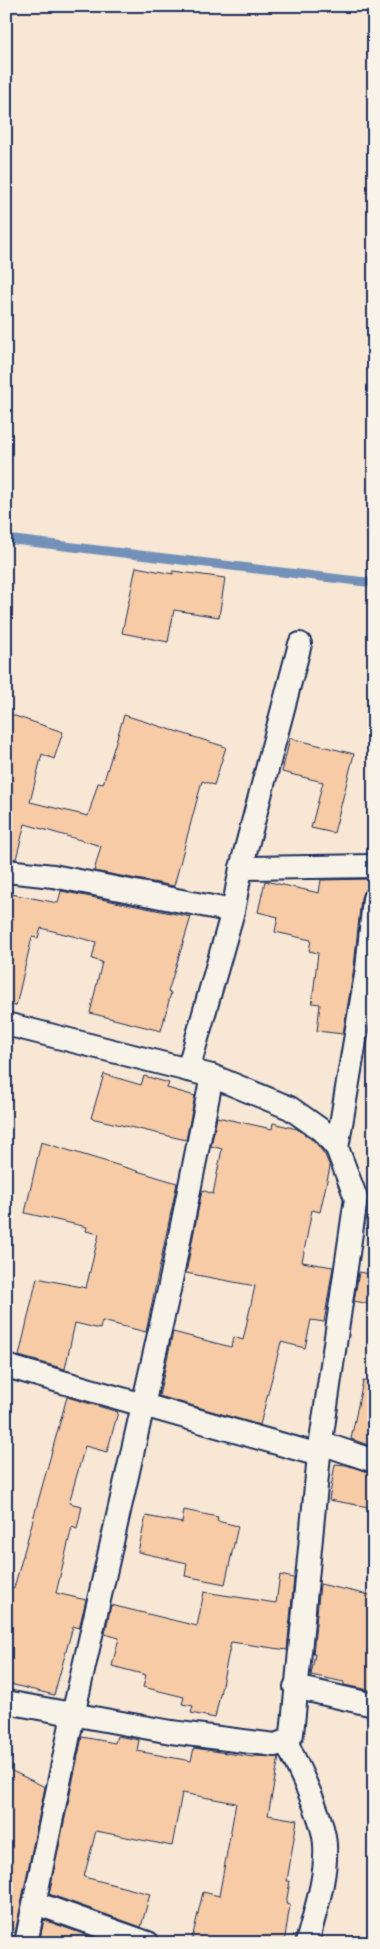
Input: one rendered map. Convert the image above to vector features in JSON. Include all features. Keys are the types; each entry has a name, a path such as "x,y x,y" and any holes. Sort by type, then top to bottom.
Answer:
{"street":[{"path":"188,1070 232,911 241,868 300,644"},
{"path":"241,868 374,866"},
{"path":"6,871 53,876 232,911"},
{"path":"337,1148 370,970 374,900"},
{"path":"6,1024 212,1076 290,1108 324,1132 337,1148 365,1199 320,1449 295,1687 292,1734 286,1741 275,1745 266,1744 171,1732 6,1702"},
{"path":"26,1943 73,1714 169,1290 212,1076"},
{"path":"6,1366 142,1405 320,1449 374,1460"},
{"path":"295,1687 374,1705"},
{"path":"286,1741 320,1820 325,1843 324,1872 307,1943"},
{"path":"35,1903 148,1943"}],"building":[{"path":"136,567 173,574 173,571 225,578 219,617 174,610 168,642 122,633"},
{"path":"6,713 63,732 54,759 42,754 30,802 88,816 98,783 103,784 124,715 226,747 214,785 202,781 174,886 94,871 101,846 25,824 16,859 6,858"},
{"path":"290,738 354,754 334,833 311,828 323,782 282,772"},
{"path":"369,879 368,888 363,892 361,898 354,967 343,1034 317,1031 320,1004 312,1003 318,953 309,951 311,940 275,932 278,917 258,912 265,881 319,893 321,880"},
{"path":"61,891 191,917 168,992 171,993 161,1031 90,1013 102,962 92,959 96,942 41,928 38,938 32,937 16,1006 6,1005 6,893 58,903"},
{"path":"104,1074 141,1085 144,1076 169,1083 167,1088 195,1096 186,1140 91,1118"},
{"path":"217,1117 272,1129 273,1123 297,1129 315,1142 325,1155 330,1167 320,1212 312,1210 302,1262 333,1267 324,1322 311,1320 305,1348 281,1342 260,1425 159,1396 173,1332 231,1347 234,1337 243,1340 255,1286 186,1273 202,1190 213,1194 222,1149 211,1146"},
{"path":"41,1142 177,1183 146,1332 102,1321 100,1329 75,1323 65,1369 19,1356 37,1278 86,1288 99,1234 86,1231 87,1227 25,1213"},
{"path":"359,1272 374,1275 374,1305 354,1301"},
{"path":"363,1381 374,1382 374,1447 351,1439"},
{"path":"67,1397 118,1412 107,1452 85,1446 69,1503 82,1506 77,1529 72,1527 56,1593 86,1600 79,1628 73,1626 54,1695 6,1683 6,1586 14,1588"},
{"path":"335,1464 346,1465 374,1474 374,1508 329,1500"},
{"path":"184,1510 218,1517 217,1521 238,1526 225,1584 185,1576 187,1563 138,1552 146,1516 182,1523"},
{"path":"280,1575 294,1578 287,1650 231,1642 215,1718 191,1713 193,1706 182,1704 184,1697 143,1687 146,1675 112,1666 119,1638 105,1634 111,1605 197,1626 204,1592 276,1603"},
{"path":"320,1584 374,1596 374,1691 344,1685 344,1682 311,1675 315,1654 313,1654"},
{"path":"117,1736 139,1740 137,1751 191,1761 194,1748 253,1757 279,1757 268,1815 297,1820 287,1881 290,1881 286,1904 290,1905 284,1943 191,1943 203,1892 219,1896 236,1803 182,1793 172,1846 96,1831 84,1877 150,1894 141,1927 49,1894 82,1737 115,1743"},
{"path":"6,1768 45,1787 15,1933 6,1930 6,1919 13,1896 6,1894"},
{"path":"44,1920 108,1943 39,1943"}],"waterway":[{"path":"6,539 374,583"}]}
